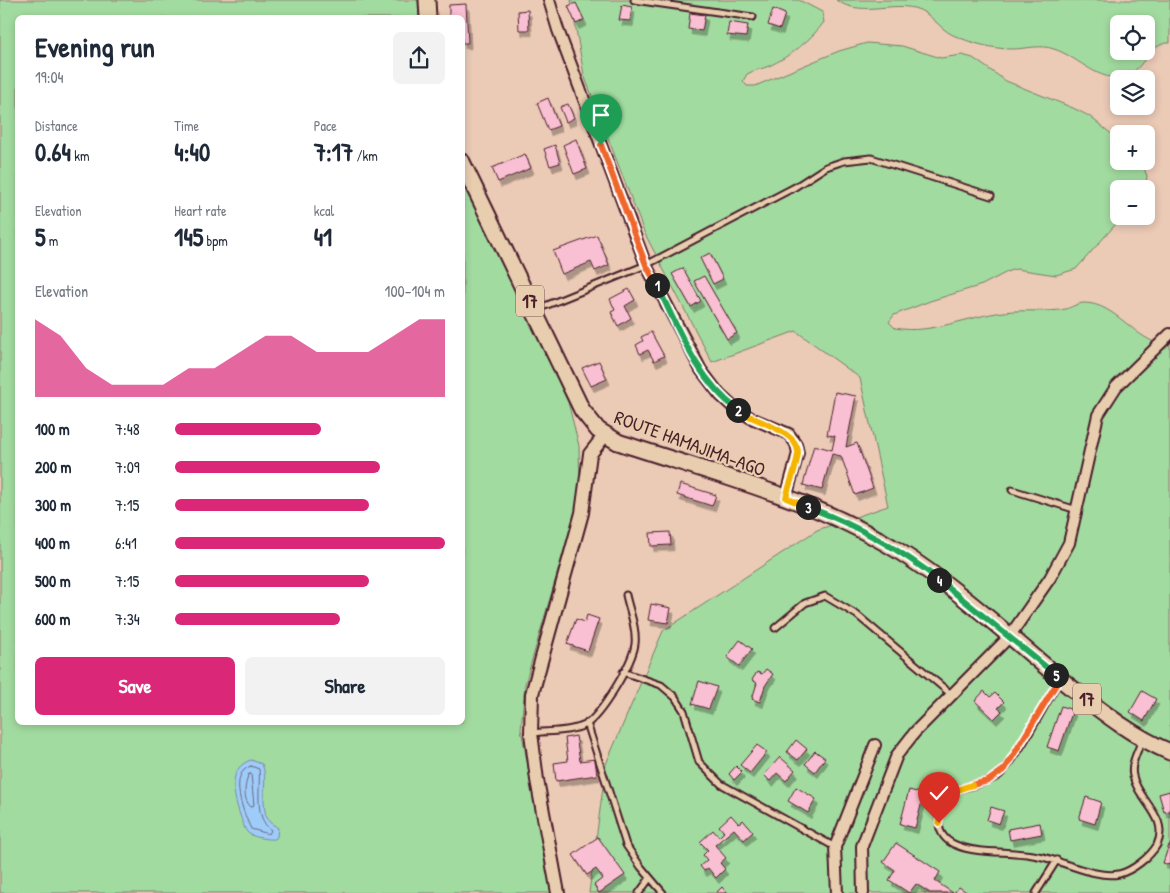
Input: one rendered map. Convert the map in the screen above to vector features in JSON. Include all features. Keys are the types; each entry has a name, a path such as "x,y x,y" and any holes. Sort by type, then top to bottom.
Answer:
{"main road":[{"path":"426,0 428,15"},
{"name":"ROUTE HAMAJIMA-AGO","path":"465,168 582,410 605,435 618,442 786,498 836,518 897,550 931,573 1110,718 1143,740 1170,752"}],"street":[{"path":"549,0 558,30 646,265 691,352 720,394 741,412 789,434 794,440 798,453 786,498"},
{"path":"863,893 862,846 897,755 915,732 1009,637 1050,578 1070,543 1098,415 1116,387 1170,334"},
{"path":"558,893 537,780 531,733 532,694 582,514 590,454 605,435"},
{"path":"837,893 835,847 875,746"}],"lane":[{"path":"634,0 753,17"},
{"path":"534,311 646,265 795,187 826,167 859,158 889,163 991,196"},
{"path":"1012,490 1077,510"},
{"path":"531,733 578,728 587,723 600,710 633,653 635,643 626,595"},
{"path":"774,628 805,603 824,596 857,616 952,694"},
{"path":"623,672 661,685 675,697 684,711 699,762 721,784 835,847"},
{"path":"1060,678 1005,769 988,781 953,790 944,802 939,823 943,835 956,845 1029,854 1057,860 1103,874 1120,874 1138,864 1158,845 1162,834 1161,820 1137,788 1133,776 1135,759 1143,740"},
{"path":"587,723 622,836 632,856 663,893"},
{"path":"1036,893 1057,860"},
{"path":"640,893 650,878"}],"green space":[{"path":"0,0 418,0 419,15 15,15 15,725 465,725 465,179 568,402 579,446 580,495 525,684 521,729 552,893 0,893"},
{"path":"571,0 799,0 822,12 824,22 813,35 792,53 769,66 747,74 743,81 747,86 755,86 839,51 867,43 902,46 941,58 962,55 973,58 1006,81 1089,116 1110,133 1110,170 1145,170 1146,180 1110,180 1110,225 1115,225 1076,269 1056,275 1016,269 982,285 930,301 894,315 889,322 895,328 922,329 990,314 1012,311 1058,310 1084,303 1106,309 1144,337 1154,342 1165,345 1170,341 1170,893 589,893 606,764 663,631 817,530 888,506 860,378 796,331 712,362 644,232 584,75"},
{"path":"836,0 1170,0 1170,43 1162,44 1155,48 1155,15 1110,15 1110,60 1144,60 1136,70 1110,70 1110,77 1093,71 1054,49 1038,47 1005,49 967,41 948,32 925,13 914,8 855,8"}],"water":[{"path":"251,760 262,764 264,770 265,814 270,823 278,828 275,839 261,838 248,833 238,808 234,792 235,776 243,764"}],"building":[{"path":"576,3 584,20 576,24 568,6"},
{"path":"466,4 468,43 465,43 465,15 449,15 449,5"},
{"path":"622,5 632,7 630,21 619,20"},
{"path":"773,9 785,14 780,29 768,25"},
{"path":"528,10 529,30 519,30 518,11"},
{"path":"690,13 705,15 702,31 688,29"},
{"path":"729,22 748,25 746,37 727,35"},
{"path":"548,98 559,126 548,130 537,103"},
{"path":"568,104 574,118 566,122 560,107"},
{"path":"576,139 587,169 574,174 563,145"},
{"path":"555,145 560,163 550,166 544,149"},
{"path":"525,154 531,168 498,182 492,168"},
{"path":"597,235 609,265 595,271 591,262 562,274 553,251"},
{"path":"710,253 723,279 713,284 700,258"},
{"path":"683,268 701,301 691,307 672,274"},
{"path":"704,276 737,333 727,339 694,281"},
{"path":"629,289 635,300 625,306 631,318 618,326 611,312 615,310 610,299"},
{"path":"651,332 664,356 654,361 648,350 640,354 636,345 643,341 641,337"},
{"path":"599,361 607,379 591,386 582,368"},
{"path":"835,392 856,396 846,447 857,443 873,488 855,495 841,456 832,454 822,490 803,485 814,445 832,450 835,436 827,435"},
{"path":"680,484 716,495 712,506 677,495"},
{"path":"670,532 671,545 651,546 650,533"},
{"path":"651,604 671,608 668,623 648,620"},
{"path":"587,615 599,619 588,651 567,644 576,619 585,622"},
{"path":"740,640 752,649 739,666 727,657"},
{"path":"766,669 773,674 765,686 760,702 752,699 757,683 752,680 757,672 762,674"},
{"path":"699,681 717,687 709,709 692,704"},
{"path":"984,691 990,697 995,693 1004,702 998,708 1002,711 994,719 975,701"},
{"path":"1142,691 1156,699 1144,721 1130,712"},
{"path":"1061,706 1073,710 1059,751 1047,747"},
{"path":"576,736 580,761 595,759 597,775 556,781 554,763 568,761 565,738"},
{"path":"796,740 807,749 798,760 787,752"},
{"path":"757,745 767,752 750,773 740,765"},
{"path":"815,751 825,758 815,772 805,764"},
{"path":"780,757 795,770 786,781 777,773 770,781 764,775"},
{"path":"736,766 742,772 734,780 729,774"},
{"path":"796,787 816,799 808,813 788,801"},
{"path":"909,790 924,794 915,828 900,824"},
{"path":"1170,791 1170,811 1164,812 1159,794"},
{"path":"1086,797 1101,802 1095,824 1079,819"},
{"path":"991,807 1004,811 999,824 987,820"},
{"path":"731,815 739,824 743,820 753,832 744,840 734,829 715,845 726,858 720,863 725,869 716,878 708,868 704,871 700,866 707,860 703,855 708,850 700,842 713,830 719,837 724,832 719,826"},
{"path":"1040,823 1042,834 1010,840 1008,829"},
{"path":"598,837 625,875 599,893 594,885 603,878 596,869 587,875 573,855"},
{"path":"896,843 940,872 935,881 953,893 930,893 916,884 909,893 889,880 895,870 883,862"},
{"path":"1170,845 1170,865 1163,863"},
{"path":"722,887 727,893 716,893"},
{"path":"959,887 968,893 954,893"}],"route":[{"path":"601,145 646,265 701,370 709,382 732,406 767,426 789,434 794,440 798,453 786,498 836,518 897,550 931,573 1060,678 1005,769 988,781 953,790 948,795 940,811 939,823"}]}
